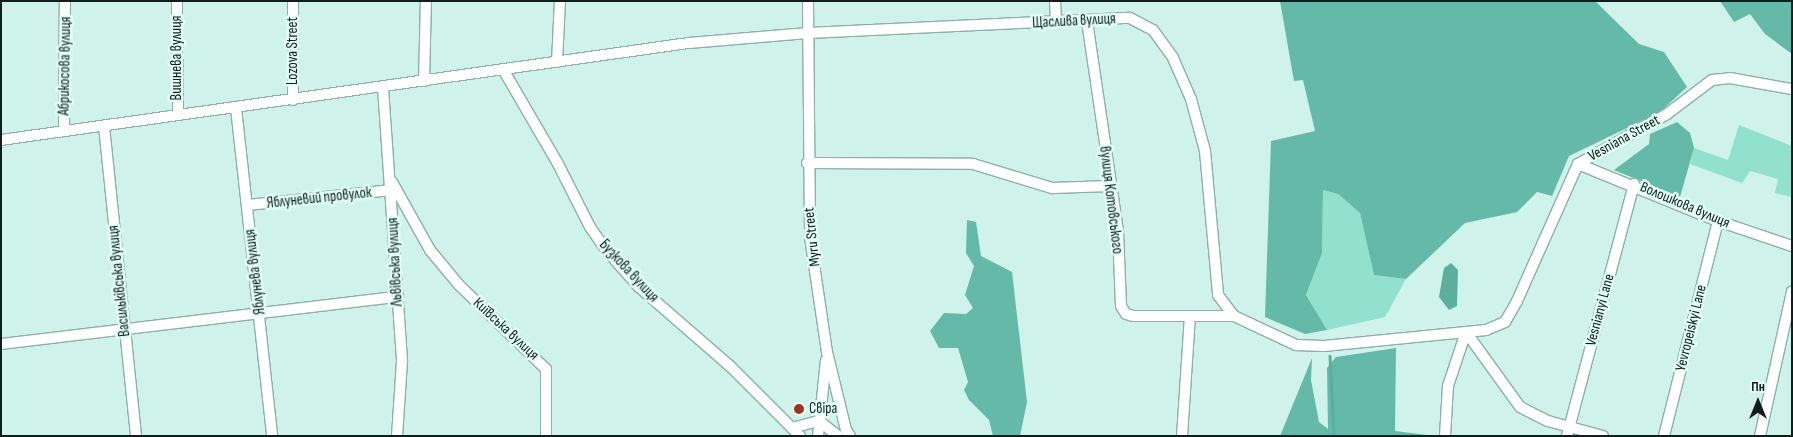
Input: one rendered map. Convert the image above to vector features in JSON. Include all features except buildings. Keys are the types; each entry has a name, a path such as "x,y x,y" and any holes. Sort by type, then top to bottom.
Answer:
{"street":[{"name":"Абрикосова вулиця","path":"64,131 65,1"},
{"name":"Вишнева вулиця","path":"177,1 178,115"},
{"name":"Lozova Street","path":"293,1 293,100"},
{"path":"424,81 426,1"},
{"path":"557,62 560,1"},
{"path":"799,1 808,4"},
{"path":"1055,1 1056,22"},
{"name":"Myru Street","path":"808,4 807,163 810,237 827,352 846,430 850,436"},
{"name":"Щаслива вулиця","path":"1,140 504,71 689,43 808,33 1130,18 1153,30 1173,58 1191,99 1205,151 1218,295 1234,316"},
{"name":"вулиця Котовського","path":"1087,21 1118,231 1121,306 1126,314 1133,316 1190,316"},
{"name":"Бузкова вулиця","path":"504,71 557,162 590,227 606,250 639,287 730,366 800,436"},
{"name":"Vesniana Street","path":"1486,330 1505,322 1517,301 1578,164 1667,114 1712,80 1730,78 1792,89"},
{"name":"Львівська вулиця","path":"383,88 391,190 396,297 402,360 397,436"},
{"name":"Яблунева вулиця","path":"236,108 260,312 272,436"},
{"name":"Васильківська вулиця","path":"104,126 136,436"},
{"path":"807,163 973,164 1052,188 1110,186"},
{"name":"Волошкова вулиця","path":"1578,164 1634,184 1718,221 1792,246"},
{"name":"Київська вулиця","path":"390,179 430,250 459,285 546,369 546,436"},
{"name":"Vesnianyi Lane","path":"1568,431 1634,184"},
{"name":"Яблуневий провулок","path":"248,205 391,190"},
{"name":"Yevropeiskyi Lane","path":"1664,436 1718,221"},
{"path":"1760,436 1792,292"},
{"path":"1,344 125,331 260,312 396,297"},
{"name":"Щаслива вулиця","path":"1190,316 1234,316 1296,345 1324,346 1486,330"},
{"path":"1182,436 1190,316"},
{"path":"1466,332 1520,407 1568,431 1604,436"},
{"path":"1444,436 1448,386 1466,332"},
{"path":"818,436 827,352"},
{"path":"792,428 819,420"},
{"path":"819,420 838,436"}],"shaded area":[{"path":"1280,1 1595,1 1639,44 1664,52 1687,87 1660,112 1569,156 1552,196 1537,192 1517,212 1465,223 1406,279 1374,275 1360,213 1338,194 1323,190 1322,253 1306,295 1327,330 1305,334 1265,317 1271,141 1315,131 1303,80 1294,81"},
{"path":"1720,1 1792,1 1792,54 1765,34 1750,14 1734,22"},
{"path":"1677,122 1690,133 1694,148 1680,197 1614,170 1649,144 1650,134"},
{"path":"1739,125 1792,146 1792,197 1775,193 1778,179 1750,171 1742,183 1690,164 1694,148 1728,160"},
{"path":"1323,190 1338,194 1360,213 1374,275 1406,279 1385,317 1327,330 1306,295 1322,253"},
{"path":"967,220 976,222 981,256 1012,272 1027,402 1020,436 993,436 989,420 969,400 964,390 968,382 958,348 939,348 930,331 944,313 966,314 973,308 965,295 974,266 966,253"},
{"path":"1451,263 1458,270 1457,306 1449,310 1439,297 1444,268"},
{"path":"1396,348 1395,431 1435,436 1280,436 1312,358 1311,380 1319,422 1328,429 1327,368 1336,357"}],"waterway":[{"path":"1330,356 1334,436"}],"place":[{"name":"Свіра","path":"799,409"}]}
